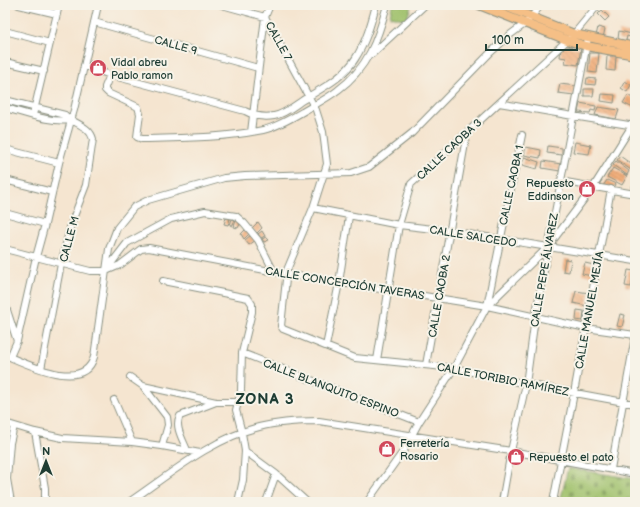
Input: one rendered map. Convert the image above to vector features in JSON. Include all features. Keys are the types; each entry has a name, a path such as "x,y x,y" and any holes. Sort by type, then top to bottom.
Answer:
{"main road":[{"path":"479,5 567,40 634,44"},
{"path":"502,5 574,34 587,42 635,55"}],"street":[{"path":"19,5 57,14"},
{"path":"33,115 59,5"},
{"path":"98,5 36,257 17,341 7,356 41,369 71,375 83,372 90,367 94,357 109,249 117,228 128,212 138,204 224,178 325,174 351,172 369,167 412,133 491,52 526,23 541,5"},
{"name":"CALLE 7","path":"222,5 265,16 310,96 320,119 325,143 327,164 325,174 286,274 282,327"},
{"path":"251,132 265,16 270,5"},
{"path":"84,65 110,75 244,111 252,115 264,117 275,116 321,90 344,72 354,60 367,36 376,5"},
{"path":"370,56 377,40 387,5"},
{"path":"110,75 105,90 138,108 140,114 137,137 142,139 214,137 268,129 291,118 339,90 354,76 370,56 426,5"},
{"name":"CALLE CAOBA 3","path":"377,360 399,225 411,184 574,34 598,5"},
{"name":"CALLE 9","path":"94,22 258,68"},
{"path":"5,31 50,43"},
{"name":"CALLE PEPE ÁLVAREZ","path":"502,502 511,451 526,384 535,318 587,42"},
{"path":"5,62 44,71"},
{"name":"CALLE M","path":"5,100 65,115 70,120 92,134 93,139 86,185 71,224 61,264 41,369"},
{"path":"367,502 404,450 419,422 454,368 487,306 548,247 594,186 634,124 572,116 499,103"},
{"path":"5,108 63,121 70,120"},
{"name":"CALLE CAOBA 2","path":"426,366 467,132"},
{"name":"CALLE CAOBA 1","path":"487,306 522,135"},
{"path":"5,149 59,163"},
{"path":"5,180 52,192"},
{"path":"560,181 635,194"},
{"name":"CALLE MANUEL MEJÍA","path":"553,502 611,189"},
{"name":"CALLE SALCEDO","path":"312,208 399,225 450,231 635,261"},
{"path":"106,271 127,243 171,219 206,211 236,216 244,222 258,240 274,272"},
{"path":"5,213 45,224"},
{"path":"326,346 339,282 349,216"},
{"name":"CALLE CONCEPCIÓN TAVERAS","path":"5,249 90,271 106,271 120,265 141,249 149,248 274,272 487,306 535,318 635,336"},
{"path":"163,281 248,298 252,304 252,312 242,353 241,391 236,410 245,451 243,480 238,502"},
{"path":"5,304 6,311 17,341"},
{"name":"CALLE TORIBIO RAMÍREZ","path":"282,327 355,358 454,368 526,384 635,404"},
{"path":"611,469 635,336"},
{"name":"CALLE BLANQUITO ESPINO","path":"242,353 419,422"},
{"path":"130,377 143,386 167,417 168,425 162,446"},
{"path":"143,386 216,402 238,402"},
{"path":"114,400 132,442"},
{"path":"187,450 177,421 180,416 216,402"},
{"path":"129,502 200,453 224,440 257,427 300,421 319,421 511,451 635,474"},
{"path":"5,423 62,438 132,442 200,453"},
{"path":"11,502 7,479 7,443 14,426"},
{"path":"35,432 45,488 45,499 40,502"},
{"path":"245,451 276,474 304,501"},
{"path":"266,502 276,474"}],"green space":[{"path":"392,5 411,5 407,20 390,16"},
{"path":"568,468 635,479 635,502 560,502"}],"building":[{"path":"602,10 609,17 605,21 598,14"},
{"path":"598,27 605,29 603,38 596,36"},
{"path":"619,31 632,34 631,37 627,36 626,41 618,39"},
{"path":"566,46 581,48 578,65 565,63 566,58 560,57 561,48"},
{"path":"590,53 599,53 597,73 588,72"},
{"path":"607,56 616,56 615,71 606,70"},
{"path":"587,78 596,79 595,85 586,84"},
{"path":"625,81 631,85 627,92 621,88"},
{"path":"560,84 576,86 574,95 558,93"},
{"path":"584,89 594,89 593,96 584,96"},
{"path":"602,94 615,95 614,103 601,101"},
{"path":"628,95 635,100 635,109 623,103"},
{"path":"580,103 596,106 595,111 591,110 590,113 578,112"},
{"path":"598,107 619,110 616,119 595,115"},
{"path":"575,142 591,145 589,154 573,152"},
{"path":"548,146 562,148 562,155 547,153"},
{"path":"526,147 541,150 540,158 524,155"},
{"path":"620,156 634,166 631,170 617,160"},
{"path":"524,157 539,162 537,169 522,165"},
{"path":"543,161 561,164 560,171 542,168"},
{"path":"616,161 629,171 627,175 613,165"},
{"path":"613,168 627,176 622,185 607,177"},
{"path":"635,178 635,192 631,191"},
{"path":"607,180 616,184 614,188 603,186"},
{"path":"226,218 230,219 228,225 224,224"},
{"path":"232,219 235,220 232,226 230,225"},
{"path":"236,220 241,222 238,228 234,227"},
{"path":"258,222 262,228 257,233 252,228"},
{"path":"246,229 250,233 244,239 241,234"},
{"path":"262,231 265,236 261,238 258,234"},
{"path":"251,235 256,240 249,245 245,240"},
{"path":"266,237 269,240 264,242 262,239"},
{"path":"565,259 571,260 569,272 563,271"},
{"path":"585,263 594,265 592,276 582,274"},
{"path":"628,270 634,271 631,287 625,286"},
{"path":"576,291 589,293 587,306 573,303"},
{"path":"577,310 584,311 583,321 576,320"},
{"path":"620,314 625,315 622,327 617,326"}],"place":[{"name":"Vidal abreu Pablo ramon","path":"98,68"},
{"name":"Repuesto Eddinson","path":"587,189"},
{"name":"Ferretería Rosario","path":"387,449"},
{"name":"Repuesto el pato","path":"516,457"}],"district":[{"name":"ZONA 3","path":"265,399"}]}
